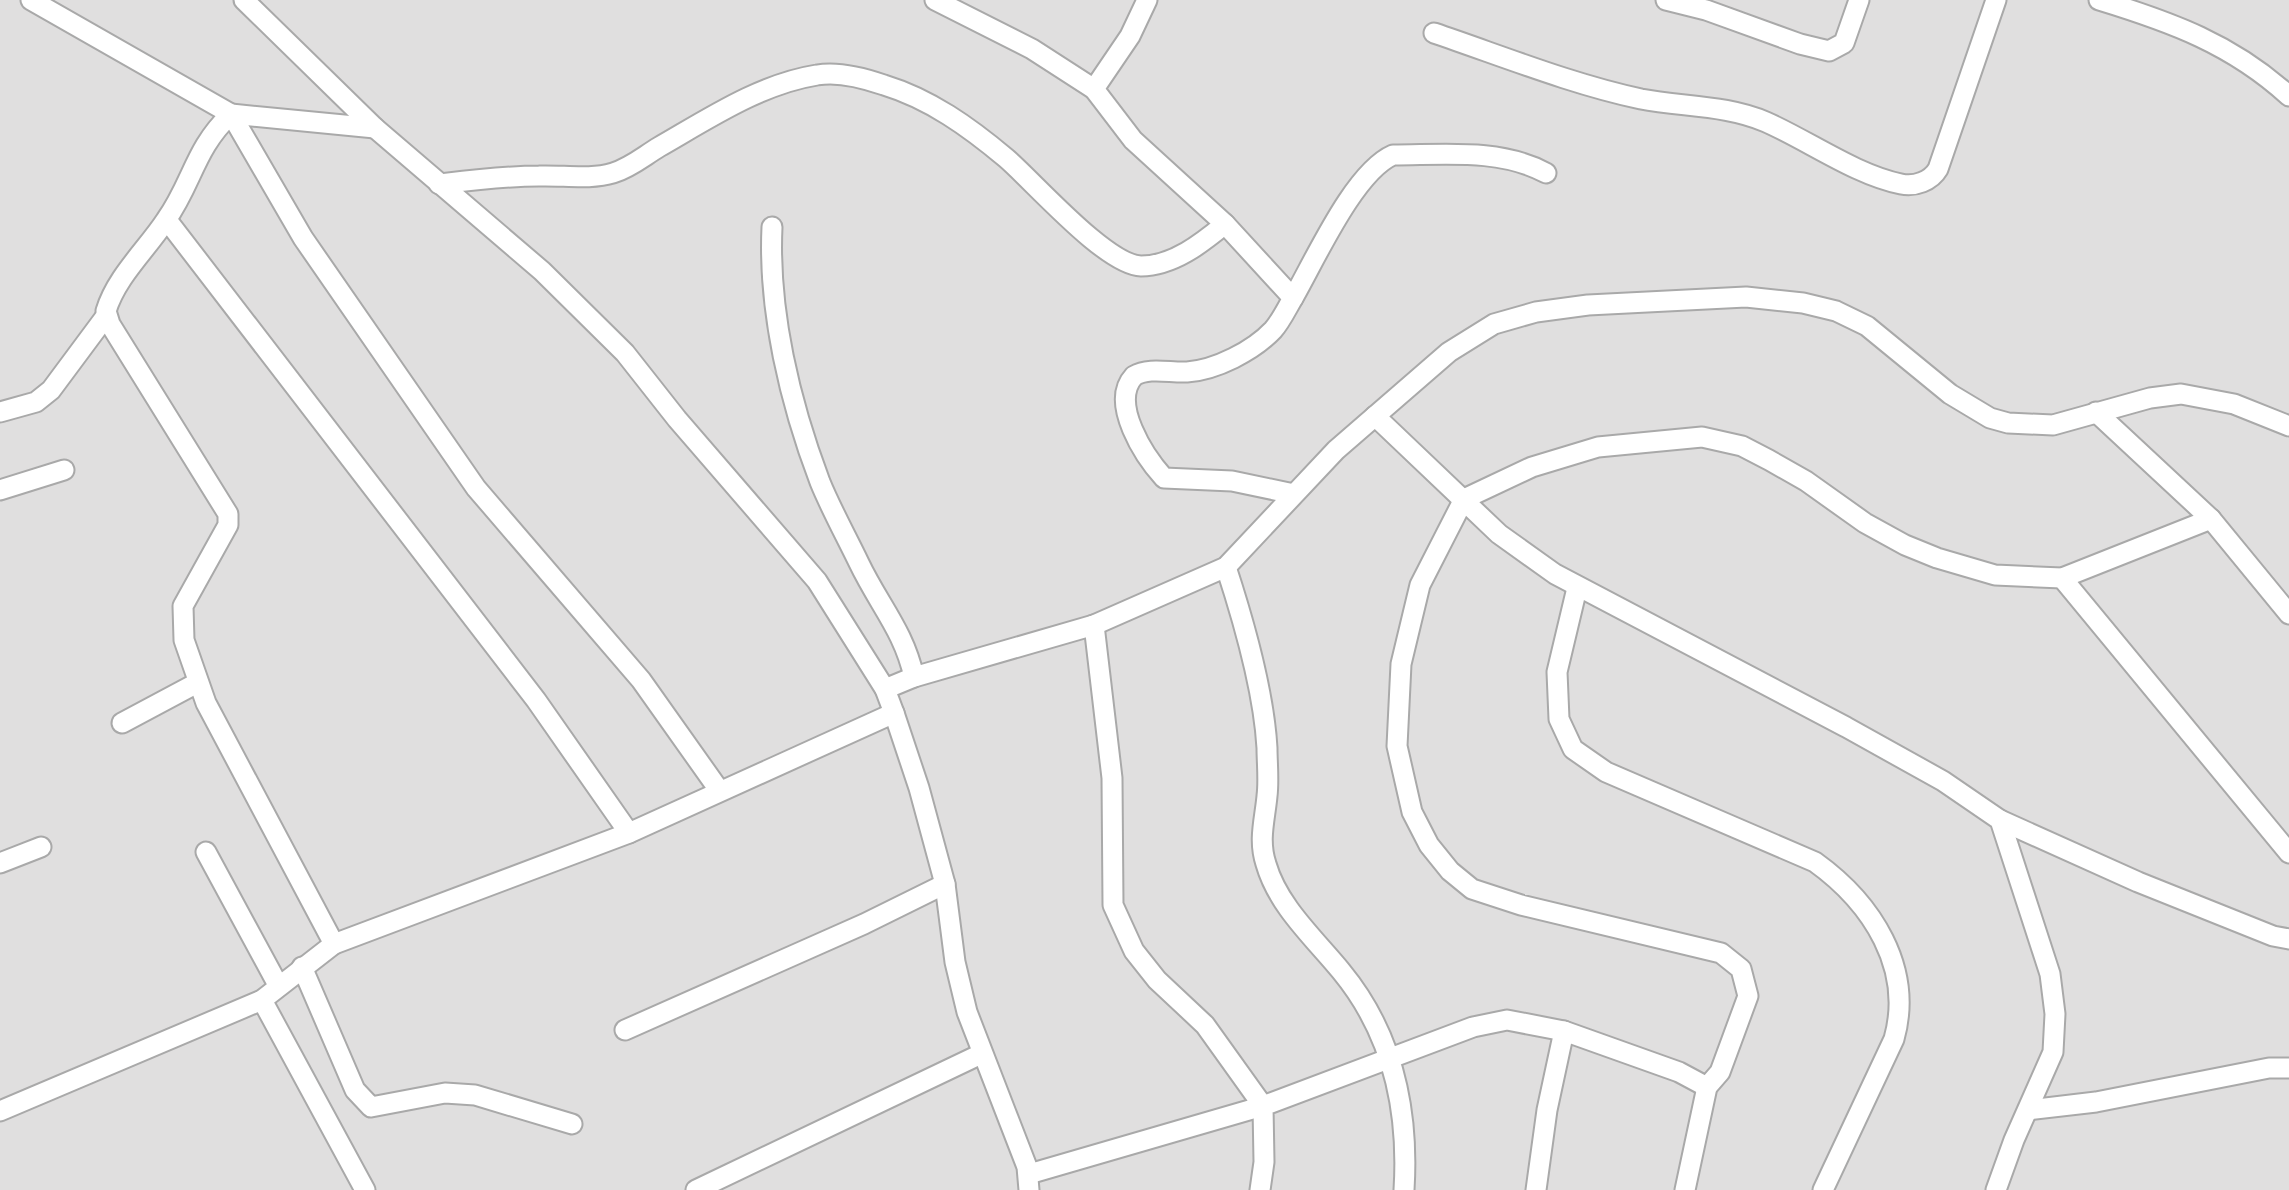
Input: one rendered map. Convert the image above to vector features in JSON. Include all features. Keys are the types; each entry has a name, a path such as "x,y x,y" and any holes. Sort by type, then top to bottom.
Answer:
{"street":[{"path":"31,0 231,114 375,128"},
{"path":"244,0 375,128 542,271 625,353 677,419 817,581 885,689 894,713 919,788 945,884 955,961 981,1054 1029,1182 1263,1106 1392,1060 1473,1027 1507,1020 1564,1031 1679,1072 1707,1087"},
{"path":"935,0 1032,49 1094,89 1133,141 1224,224 1293,298"},
{"path":"1094,89 1130,36 1146,0"},
{"path":"1666,0 1706,10 1800,44 1829,51 1844,43 1859,0"},
{"path":"1434,33 1596,88 1643,99 1740,112 1864,171 1900,184 1912,185 1932,177 1938,169 1996,0"},
{"path":"2099,0 2172,22 2231,53 2289,96"},
{"path":"439,184 496,177 611,174 743,100 780,84 819,74 854,76 884,85 918,96 946,113 1006,159 1064,214 1128,263 1152,264 1174,258 1202,242 1224,224"},
{"path":"0,412 36,402 51,390 106,316 107,304 146,244 166,220 202,147 231,114"},
{"path":"231,114 303,238 476,488 641,680 719,790"},
{"path":"1294,494 1231,481 1164,478 1136,440 1126,393 1130,379 1139,373 1189,372 1217,365 1250,347 1274,329 1341,214 1381,160 1393,155 1477,155 1527,164 1546,173"},
{"path":"166,220 536,700 629,833"},
{"path":"772,227 770,271 793,395 821,482 871,588 901,633 914,677"},
{"path":"885,689 914,677 1094,625 1226,567 1336,450 1449,352 1494,324 1536,312 1588,305 1746,297 1803,303 1846,316 1867,326 1950,394 1990,418 2042,426 2071,421 2150,398 2181,394 2234,404 2289,426"},
{"path":"106,316 229,517 228,525 183,606 184,640 197,682 334,944"},
{"path":"2096,412 2211,519 2289,614"},
{"path":"1375,416 1499,534 1577,588 1846,727 1943,781 2000,820 2138,882 2273,936 2289,939"},
{"path":"1685,1190 1707,1087 1720,1072 1748,996 1745,980 1733,960 1721,953 1521,905 1472,889 1450,871 1429,845 1412,812 1397,746 1401,664 1420,585 1464,499 1532,467 1598,447 1702,437 1742,446 1806,481 1865,523 1937,558 1995,575 2062,578 2211,519"},
{"path":"0,490 64,470"},
{"path":"1226,567 1241,612 1266,744 1268,794 1262,846 1265,864 1274,885 1306,931 1343,973 1376,1021 1392,1060 1401,1105 1404,1190"},
{"path":"2062,578 2289,853"},
{"path":"1577,588 1557,672 1559,719 1573,748 1606,772 1815,862 1842,881 1867,910 1888,946 1899,978 1901,1016 1894,1039 1823,1190"},
{"path":"1094,625 1112,778 1114,905 1134,951 1157,980 1205,1025 1263,1106 1264,1162 1260,1190"},
{"path":"122,723 197,682"},
{"path":"0,1111 262,1000 334,944 629,833 894,713"},
{"path":"1996,1190 2053,1052 2055,1014 2050,974 2000,820"},
{"path":"0,863 40,847"},
{"path":"206,852 278,985"},
{"path":"625,1030 945,884"},
{"path":"303,967 355,1090 371,1107 445,1093 475,1095 572,1124"},
{"path":"262,1000 365,1190"},
{"path":"1536,1190 1546,1110 1564,1031"},
{"path":"696,1190 981,1054"},
{"path":"2028,1111 2096,1102 2269,1068 2289,1068"}],"shaded area":[{"path":"0,0 2289,0 2289,1190 0,1190"}]}
